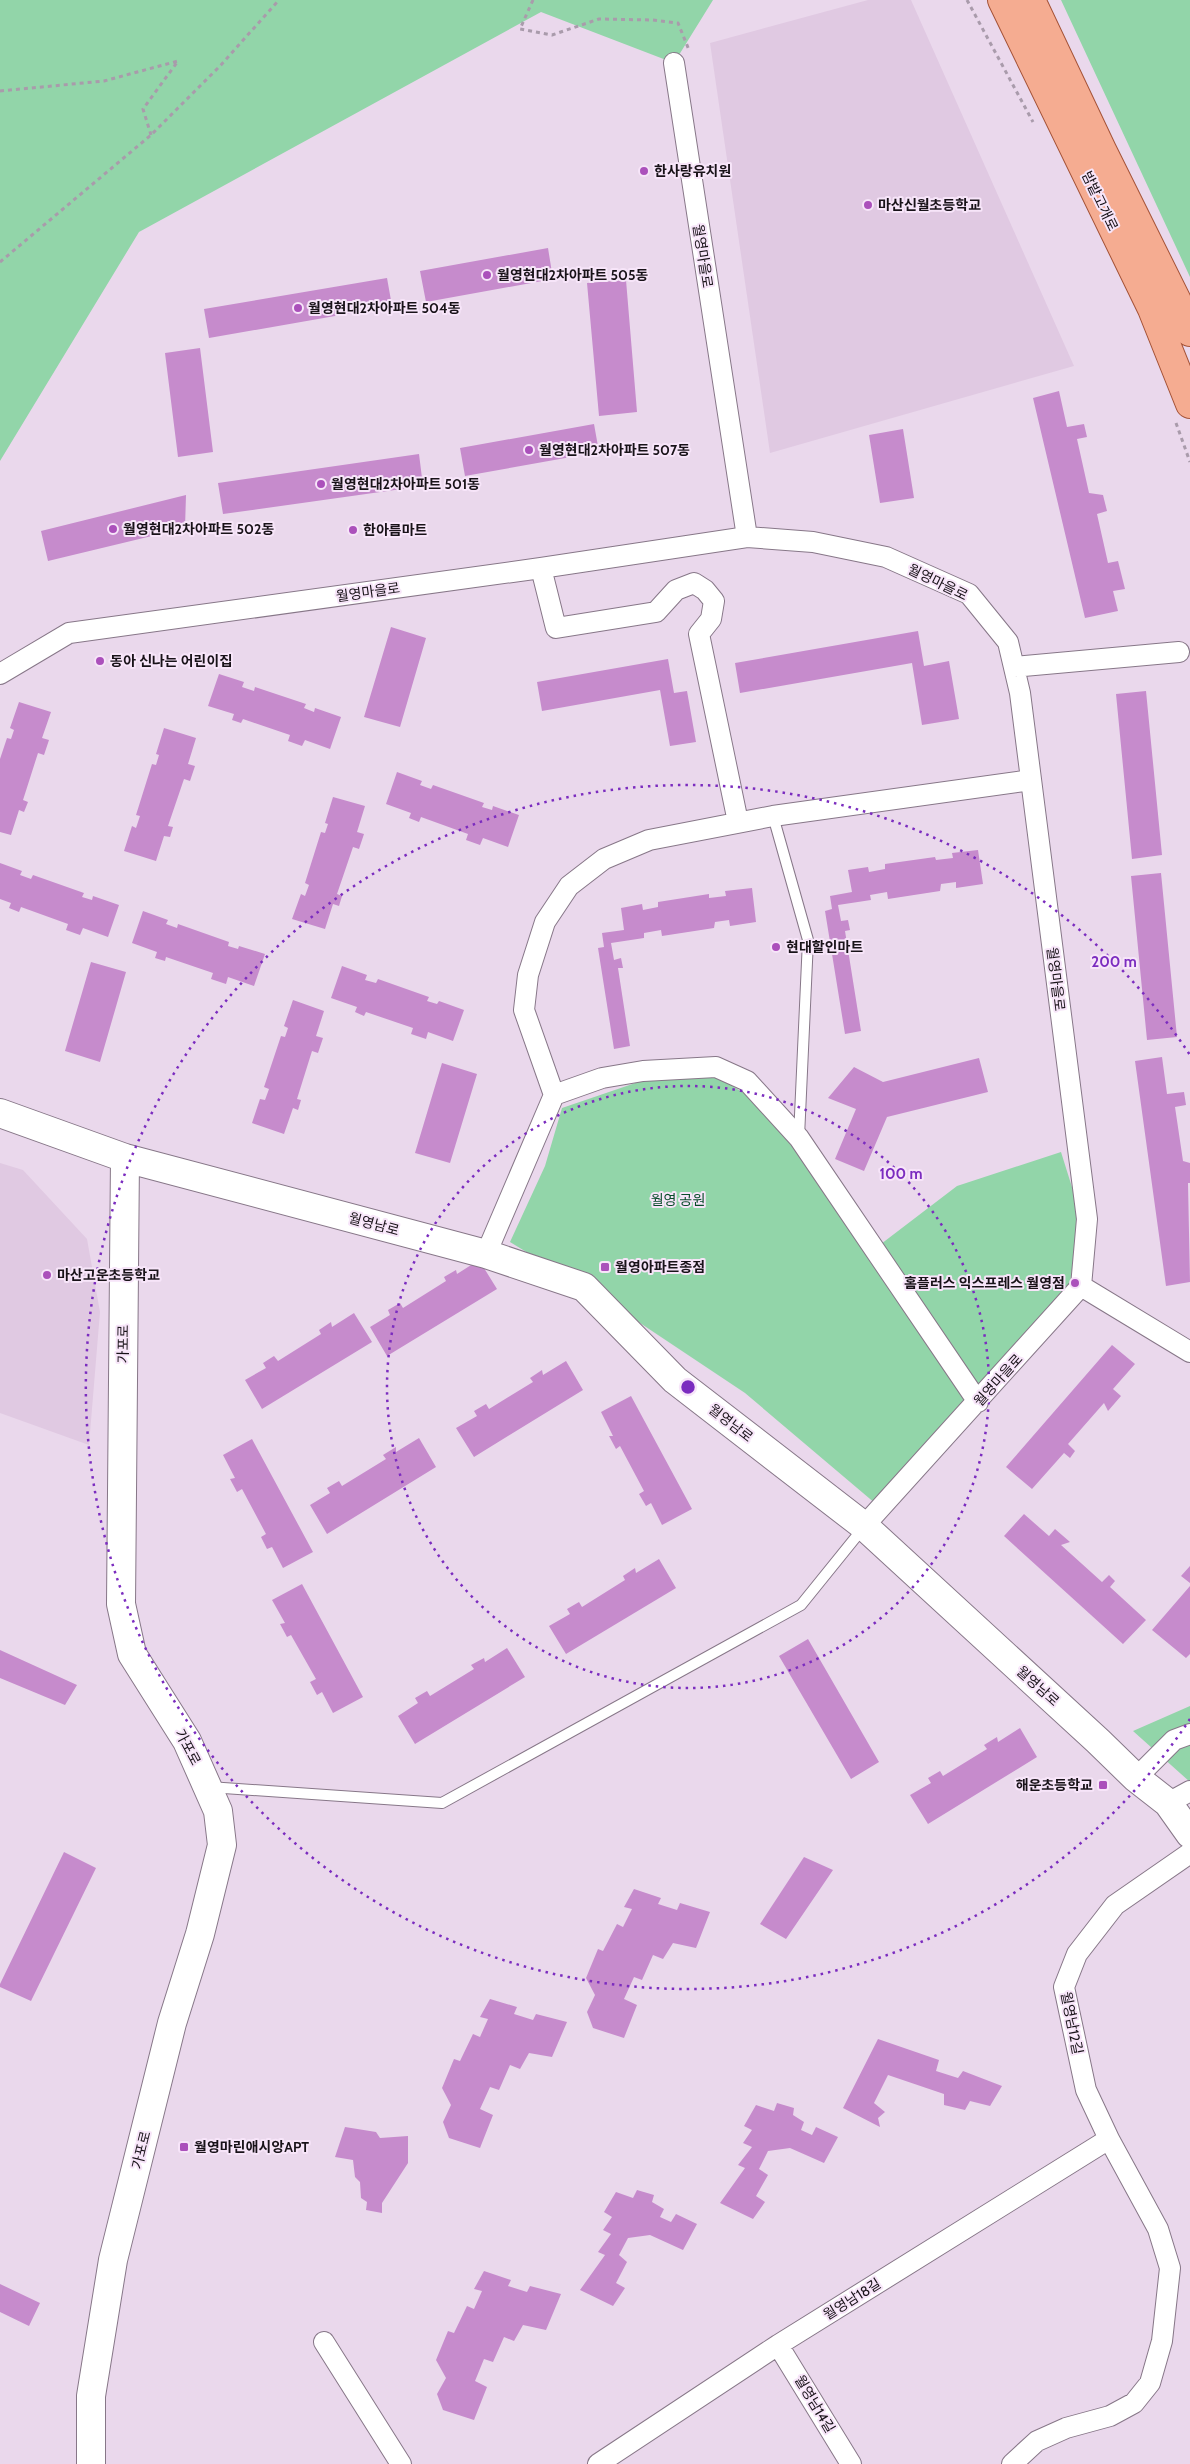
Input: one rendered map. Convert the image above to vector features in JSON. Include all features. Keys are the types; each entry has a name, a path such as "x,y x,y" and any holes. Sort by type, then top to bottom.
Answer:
{"main road":[{"name":"밤밭고개로","path":"1002,0 1152,309 1190,404"},
{"name":"밤밭고개로","path":"1032,0 1190,332"},
{"path":"0,1113 125,1158"},
{"name":"월영남로","path":"125,1158 486,1254 584,1287 675,1380 864,1526 1136,1778 1179,1797 1190,1834"},
{"name":"가포로","path":"91,2464 91,2396 113,2260 172,2023 200,1934 222,1845 218,1811 208,1787 187,1741 132,1654 121,1604 125,1158"}],"street":[{"name":"월영마을로","path":"674,63 747,537"},
{"name":"월영마을로","path":"0,674 69,633 542,568 747,537 813,542 886,557 969,594 1008,642 1020,693 1087,1218 1081,1286 864,1526"},
{"path":"542,568 556,628 656,612 676,590 694,583 705,590 714,601 711,619 699,634 738,822"},
{"path":"1014,667 1179,652"},
{"path":"486,1254 554,1095 524,1010 528,975 545,922 569,886 604,859 649,840 773,816 1031,780"},
{"path":"554,1095 602,1078 643,1071 716,1067 747,1081 799,1138 978,1402"},
{"path":"1081,1286 1190,1352"},
{"path":"1136,1778 1174,1740 1190,1734"},
{"name":"월영남12길","path":"1012,2464 1037,2441 1066,2428 1110,2416 1134,2403 1150,2383 1162,2341 1170,2268 1158,2229 1109,2139 1086,2090 1064,1987 1077,1954 1115,1905 1190,1853"},
{"name":"월영남18길","path":"598,2464 778,2345 1109,2139"},
{"path":"324,2342 401,2464"},
{"name":"월영남14길","path":"778,2345 851,2464"}],"lane":[{"path":"773,816 808,940 799,1138"},
{"path":"208,1787 442,1804 801,1605 864,1526"}],"path":[{"path":"0,262 151,135 220,66 279,0"},
{"path":"533,0 520,30 552,35 599,19 652,20 678,23 690,53 674,63"},
{"path":"0,91 104,81 178,61 143,109 151,135"}],"shaded area":[{"name":"마산신월초등학교","path":"868,0 911,0 1074,366 770,453 710,43"},
{"name":"마산고운초등학교","path":"0,1163 23,1170 87,1239 100,1312 89,1445 0,1413"}],"green space":[{"path":"0,0 713,0 674,63 541,12 139,232 0,461"},
{"path":"1061,0 1190,0 1190,277"},
{"name":"월영 공원","path":"713,1074 755,1100 871,1243 966,1399 876,1504 745,1393 610,1303 510,1242 545,1166 562,1108 653,1077"},
{"path":"1061,1152 1081,1216 1069,1288 979,1391 881,1244 957,1186"},
{"path":"1190,1706 1190,1782 1133,1731"}],"building":[{"name":"월영현대2차아파트 505동","path":"548,248 553,279 426,302 420,271"},
{"name":"월영현대2차아파트 504동","path":"387,278 392,306 209,338 204,309"},
{"path":"626,280 637,412 599,416 587,283"},
{"path":"200,348 213,452 178,457 165,353"},
{"path":"1059,391 1067,427 1084,424 1087,437 1077,439 1089,493 1103,495 1107,511 1097,514 1108,563 1118,561 1125,589 1113,591 1118,611 1085,618 1033,398"},
{"name":"월영현대2차아파트 507동","path":"594,424 599,452 465,476 460,448"},
{"path":"903,429 914,498 880,503 869,435"},
{"name":"월영현대2차아파트 501동","path":"419,454 423,486 223,514 218,483"},
{"name":"월영현대2차아파트 502동","path":"186,495 185,528 48,561 41,531"},
{"path":"391,627 426,638 400,727 364,717"},
{"path":"918,631 924,666 949,661 959,719 922,725 912,663 740,693 735,663"},
{"path":"668,659 674,693 687,691 696,742 670,746 660,690 542,711 537,682"},
{"path":"219,674 244,682 242,687 254,691 255,687 306,704 304,708 314,712 315,708 341,717 330,749 305,740 302,746 288,741 290,735 243,719 241,723 232,720 234,714 208,706"},
{"path":"1146,691 1162,855 1132,859 1116,694"},
{"path":"19,702 51,712 42,738 49,740 44,755 38,753 23,800 28,802 24,812 19,810 11,835 0,832 0,759 7,738 11,739 14,730 10,728"},
{"path":"164,728 196,738 188,764 195,766 190,781 184,779 168,826 173,827 170,837 164,836 156,861 124,851 132,826 136,828 140,816 136,815 152,764 156,765 159,755 156,754"},
{"path":"397,772 422,781 420,785 431,789 433,785 484,803 482,807 492,810 493,806 519,815 508,847 483,838 480,845 466,840 468,834 421,817 419,822 409,818 411,813 386,804"},
{"path":"333,797 365,806 357,832 364,834 359,849 353,847 337,894 342,896 339,906 333,904 325,929 292,919 301,894 305,896 309,885 305,883 321,832 325,833 328,824 325,823"},
{"path":"978,850 983,884 956,888 956,882 941,884 940,891 888,899 887,892 870,895 871,900 838,905 841,921 848,920 850,930 845,931 861,1031 845,1034 825,911 832,909 830,896 852,892 848,870 868,867 869,872 885,869 885,864 935,857 936,860 953,858 952,853"},
{"path":"0,863 22,871 20,875 31,879 33,875 84,893 82,897 92,900 93,896 119,905 108,937 83,928 80,935 66,930 68,924 21,907 19,912 9,908 11,903 0,899"},
{"path":"1161,873 1177,1037 1147,1040 1131,876"},
{"path":"752,888 756,922 730,926 729,920 715,922 714,928 662,936 661,930 644,933 644,938 611,943 614,960 621,958 623,968 618,968 630,1046 614,1049 598,948 604,947 602,933 624,930 621,908 642,904 643,910 658,907 658,902 709,894 709,898 726,896 725,891"},
{"path":"143,911 168,920 166,924 177,928 178,924 229,942 228,946 238,949 239,946 265,954 254,986 228,977 226,984 211,979 213,973 166,957 165,961 155,958 157,952 132,943"},
{"path":"91,962 126,972 100,1062 65,1051"},
{"path":"342,966 367,975 365,980 376,983 378,979 429,997 427,1001 437,1004 439,1001 464,1010 453,1041 428,1032 426,1039 411,1034 413,1028 366,1012 364,1016 355,1012 357,1007 331,998"},
{"path":"293,1000 324,1011 316,1036 323,1038 318,1053 312,1051 297,1099 301,1100 298,1110 293,1108 284,1134 252,1123 260,1099 265,1100 269,1089 264,1087 281,1036 285,1037 288,1028 284,1026"},
{"path":"1162,1057 1167,1094 1184,1092 1186,1105 1175,1107 1183,1161 1190,1163 1190,1183 1188,1183 1190,1282 1166,1286 1135,1061"},
{"path":"979,1058 988,1092 887,1117 864,1171 835,1159 856,1109 828,1098 854,1067 883,1082"},
{"path":"442,1063 477,1074 450,1163 415,1153"},
{"path":"479,1260 497,1289 387,1356 370,1327 390,1315 388,1310 400,1303 403,1308 446,1281 444,1277 456,1270 457,1274"},
{"path":"354,1313 372,1342 262,1409 245,1380 266,1368 263,1363 274,1356 278,1361 321,1334 319,1330 331,1322 332,1327"},
{"path":"1112,1345 1135,1364 1113,1389 1121,1396 1108,1411 1104,1403 1068,1444 1075,1451 1070,1458 1064,1453 1032,1489 1006,1467"},
{"path":"566,1361 583,1390 474,1457 456,1428 477,1416 474,1411 486,1404 489,1409 533,1382 530,1378 542,1370 543,1375"},
{"path":"631,1396 692,1509 662,1525 651,1503 646,1506 639,1494 644,1491 620,1446 616,1449 609,1436 613,1436 601,1412"},
{"path":"419,1438 436,1467 327,1534 310,1505 330,1493 327,1488 339,1481 342,1486 386,1459 383,1455 396,1447 396,1452"},
{"path":"252,1439 313,1552 283,1568 272,1547 267,1549 261,1537 266,1534 242,1489 237,1492 230,1479 235,1478 223,1455"},
{"path":"1024,1514 1049,1536 1055,1529 1070,1542 1061,1545 1102,1582 1109,1575 1115,1581 1110,1587 1146,1620 1123,1644 1004,1536"},
{"path":"659,1559 676,1588 566,1654 549,1626 570,1614 567,1609 579,1602 582,1607 625,1580 623,1576 635,1568 636,1573"},
{"path":"1190,1566 1190,1583 1181,1576"},
{"path":"302,1584 363,1697 333,1713 322,1692 317,1695 310,1682 316,1679 291,1635 287,1637 280,1624 285,1623 272,1600"},
{"path":"1190,1586 1190,1654 1186,1658 1152,1630"},
{"path":"808,1639 879,1762 851,1779 779,1656"},
{"path":"507,1648 525,1677 415,1744 398,1716 418,1703 415,1698 427,1691 430,1696 474,1669 471,1665 484,1658 485,1662"},
{"path":"0,1650 77,1685 65,1705 0,1678"},
{"path":"1020,1728 1037,1757 928,1824 910,1795 931,1783 928,1778 940,1771 943,1776 987,1749 984,1745 997,1737 998,1742"},
{"path":"64,1852 96,1868 31,2001 0,1987 0,1984"},
{"path":"804,1857 833,1870 786,1939 760,1924"},
{"path":"634,1889 661,1898 658,1904 677,1910 680,1903 710,1912 696,1948 673,1943 663,1959 653,1955 642,1980 634,1977 624,1999 637,2005 624,2038 593,2028 587,2012 595,1995 586,1978 598,1949 603,1951 617,1924 623,1927 632,1909 624,1907"},
{"path":"490,1999 517,2007 514,2014 533,2020 536,2014 567,2022 552,2057 529,2053 520,2069 510,2065 499,2090 490,2087 480,2109 493,2115 480,2148 449,2138 443,2122 451,2105 442,2088 454,2059 460,2061 473,2034 480,2037 488,2019 480,2017"},
{"path":"878,2039 939,2060 936,2071 958,2078 963,2071 1002,2086 990,2106 970,2101 965,2110 944,2105 944,2094 888,2075 874,2103 885,2112 878,2118 880,2127 843,2108"},
{"path":"777,2103 794,2108 793,2115 804,2122 801,2130 812,2135 816,2127 838,2137 824,2163 790,2148 768,2151 759,2169 768,2175 756,2196 765,2202 753,2219 720,2203 745,2168 738,2165 752,2147 743,2143 752,2130 744,2126 756,2105 774,2111"},
{"path":"345,2127 376,2132 380,2138 408,2136 408,2163 382,2203 382,2213 366,2210 367,2202 361,2198 360,2182 355,2177 353,2160 335,2157"},
{"path":"637,2190 654,2195 652,2202 664,2209 660,2217 671,2222 676,2214 697,2224 683,2250 650,2235 628,2238 619,2255 627,2262 616,2283 625,2288 613,2306 580,2290 605,2255 598,2252 611,2234 603,2230 612,2217 604,2212 616,2192 633,2198"},
{"path":"484,2271 511,2280 508,2286 527,2292 530,2286 561,2294 546,2330 523,2325 514,2341 504,2337 493,2362 484,2359 475,2381 487,2387 474,2420 443,2410 437,2394 446,2378 436,2360 448,2331 454,2333 467,2306 474,2309 482,2291 474,2289"},
{"path":"0,2284 40,2303 29,2326 0,2312"}],"place":[{"name":"한사랑유치원","path":"644,171"},
{"name":"마산신월초등학교","path":"868,205"},
{"name":"월영현대2차아파트 505동","path":"487,275"},
{"name":"월영현대2차아파트 504동","path":"298,308"},
{"name":"월영현대2차아파트 507동","path":"529,450"},
{"name":"월영현대2차아파트 501동","path":"321,484"},
{"name":"월영현대2차아파트 502동","path":"113,529"},
{"name":"한아름마트","path":"353,530"},
{"name":"동아 신나는 어린이집","path":"100,661"},
{"name":"현대할인마트","path":"776,947"},
{"name":"월영아파트종점","path":"605,1267"},
{"name":"마산고운초등학교","path":"47,1275"},
{"name":"홈플러스 익스프레스 월영점","path":"1075,1283"},
{"name":"해운초등학교","path":"1103,1785"},
{"name":"월영마린애시앙APT","path":"184,2147"}]}
